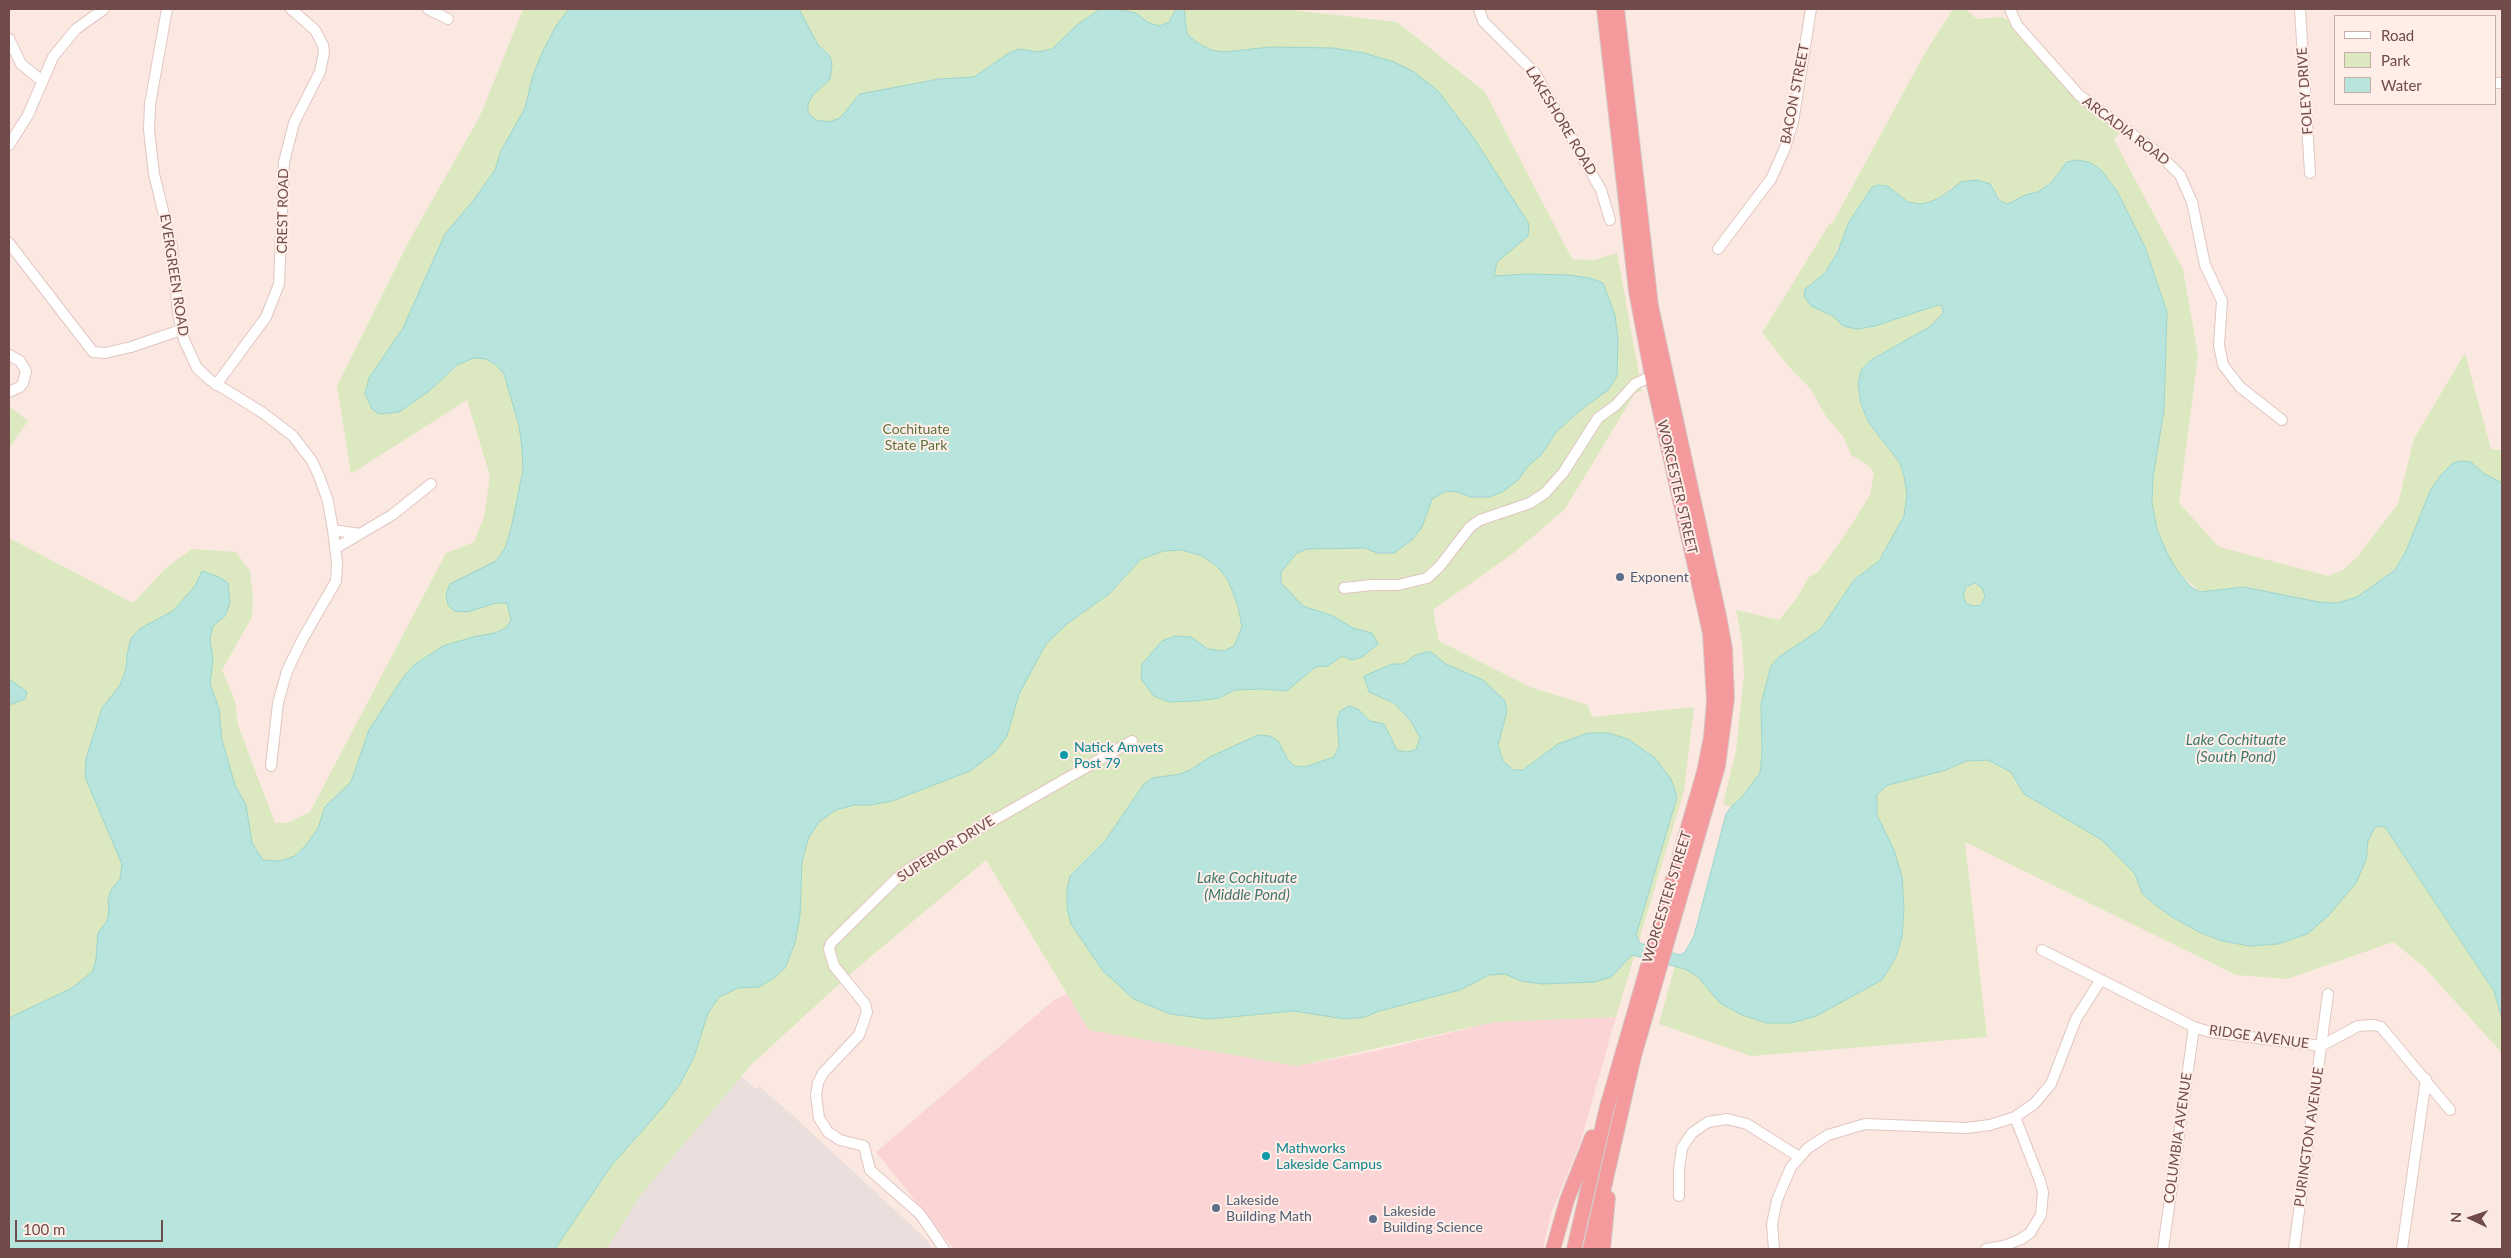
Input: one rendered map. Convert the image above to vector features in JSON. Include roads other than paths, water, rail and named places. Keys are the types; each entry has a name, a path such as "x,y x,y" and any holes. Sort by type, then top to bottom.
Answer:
{"highway":[{"name":"WORCESTER STREET","path":"1604,9 1633,273 1652,376 1708,624 1714,683 1711,736 1704,772 1661,941"},
{"name":"WORCESTER STREET","path":"1574,1249 1596,1146 1618,1069 1718,766 1726,716 1726,664 1719,616 1651,306 1617,9"},
{"name":"WORCESTER STREET","path":"1590,1249 1654,964"},
{"path":"1553,1249 1571,1187 1618,1069"},
{"path":"1603,1249 1615,1132"}],"street":[{"path":"9,145 28,115 41,80 53,57 69,36 104,9"},
{"name":"EVERGREEN ROAD","path":"167,9 150,104 149,130 154,174 172,247 181,330 197,368 216,385 264,413 293,436 312,460 328,500 336,548 336,581 294,656 282,686 273,735 271,766"},
{"name":"CREST ROAD","path":"216,385 266,317 279,284 284,162 294,123 320,72 324,53 323,44 315,30 291,9"},
{"path":"428,9 448,19"},
{"name":"LAKESHORE ROAD","path":"1478,9 1483,21 1535,74 1601,190 1610,220"},
{"name":"BACON STREET","path":"1718,250 1767,185 1786,148 1794,114 1812,9"},
{"name":"ARCADIA ROAD","path":"2010,9 2017,25 2079,96 2158,152 2180,175 2192,202 2205,265 2222,301 2219,346 2223,365 2240,387 2282,420"},
{"name":"FOLEY DRIVE","path":"2300,9 2310,173"},
{"path":"9,39 21,64 41,80"},
{"path":"9,243 94,352 105,353 131,347 181,330"},
{"path":"9,355 20,361 26,371 24,383 9,392"},
{"path":"1344,588 1398,585 1427,578 1440,566 1470,527 1480,520 1530,503 1550,489 1598,418 1616,405 1635,384 1652,376"},
{"path":"336,548 400,510 431,484"},
{"path":"333,530 360,534"},
{"name":"SUPERIOR DRIVE","path":"944,1249 920,1214 870,1170 864,1146 840,1140 828,1132 819,1118 816,1095 818,1083 823,1073 859,1034 867,1012 865,1004 834,966 830,953 831,943 883,891 910,868 1132,741"},
{"name":"RIDGE AVENUE","path":"2042,950 2194,1027 2210,1032 2321,1046 2350,1030 2374,1025 2387,1032 2450,1110"},
{"path":"1774,1249 1772,1224 1776,1200 1788,1172 1799,1157 1828,1135 1853,1126 1877,1123 1978,1127 2015,1117 2034,1104 2051,1084 2076,1020 2100,981"},
{"name":"PURINGTON AVENUE","path":"2294,1249 2328,994"},
{"name":"COLUMBIA AVENUE","path":"2163,1249 2194,1027"},
{"path":"2402,1249 2426,1079"},
{"path":"1986,1249 2004,1246 2021,1239 2030,1233 2041,1215 2043,1192 2015,1117"},
{"path":"1679,1196 1682,1148 1692,1133 1708,1122 1727,1119 1747,1124 1799,1157"}],"water":[{"name":"Cochituate State Park","path":"569,9 799,9 818,45 830,56 832,65 830,79 813,95 808,104 808,113 816,120 829,122 840,118 860,94 939,79 974,77 1009,53 1020,49 1037,52 1052,49 1077,25 1100,9 1116,9 1136,13 1149,23 1160,26 1169,22 1176,9 1184,9 1187,34 1196,42 1211,50 1224,52 1271,47 1333,48 1364,53 1394,62 1414,72 1438,91 1475,140 1529,224 1528,236 1497,262 1494,276 1526,274 1568,275 1590,278 1603,283 1615,315 1618,340 1617,376 1608,390 1557,431 1541,455 1528,466 1518,480 1504,491 1490,497 1470,497 1458,492 1446,491 1432,499 1422,527 1412,540 1394,553 1377,553 1365,548 1307,549 1297,553 1281,572 1281,583 1303,606 1333,616 1353,628 1372,633 1378,644 1362,657 1352,660 1342,656 1328,666 1315,667 1287,691 1262,689 1235,690 1219,698 1196,701 1169,702 1154,696 1141,679 1142,664 1162,641 1175,636 1191,637 1208,649 1224,651 1234,646 1242,627 1238,606 1228,580 1217,566 1200,555 1181,550 1164,551 1141,559 1109,594 1068,623 1046,644 1019,694 1007,736 994,753 970,771 892,801 870,805 854,805 836,810 819,822 808,839 802,862 800,916 795,943 785,968 774,978 759,987 738,988 719,997 708,1013 694,1057 680,1084 662,1108 611,1166 555,1249 9,1249 9,1018 72,988 93,971 98,933 107,921 108,901 111,890 120,879 122,864 85,777 86,759 102,708 120,685 126,669 131,638 141,628 173,611 195,586 202,571 219,577 228,583 230,603 225,616 213,626 210,639 213,660 210,684 219,709 222,740 235,785 246,805 252,843 263,860 280,861 295,856 307,844 318,828 325,807 351,782 369,730 404,676 414,665 443,646 495,633 506,628 511,620 507,603 496,603 467,612 454,611 448,605 446,594 450,584 496,561 505,548 511,529 523,470 519,426 504,374 496,365 486,359 474,358 457,365 428,392 399,412 379,414 372,409 365,394 369,378 403,328 445,234 473,201 495,170 501,151 525,108 533,75 543,51 556,26"},
{"name":"Lake Cochituate (South Pond)","path":"2077,160 2089,162 2101,170 2117,191 2145,247 2167,312 2164,410 2153,477 2152,503 2157,530 2167,553 2178,572 2191,587 2200,592 2244,587 2319,602 2337,603 2357,597 2395,570 2406,551 2430,491 2441,475 2453,463 2461,461 2471,462 2483,473 2502,483 2502,1019 2494,991 2385,827 2378,826 2374,829 2368,841 2366,860 2356,883 2328,916 2307,934 2278,944 2250,946 2222,941 2199,932 2172,917 2142,893 2135,874 2102,840 2024,794 2011,772 1988,760 1966,761 1946,770 1888,785 1877,794 1877,815 1894,850 1902,877 1904,909 1902,937 1896,957 1882,980 1816,1016 1791,1023 1767,1023 1742,1015 1720,1003 1697,976 1685,969 1632,955 1611,977 1595,982 1542,984 1521,981 1505,974 1489,975 1460,990 1379,1011 1365,1017 1345,1019 1294,1011 1209,1019 1170,1014 1134,999 1103,971 1071,924 1067,908 1067,890 1070,876 1105,841 1144,784 1153,778 1180,774 1190,770 1210,757 1258,735 1270,736 1278,741 1287,758 1294,766 1305,767 1334,757 1339,747 1337,720 1340,711 1349,706 1358,709 1370,721 1384,724 1397,750 1406,752 1416,750 1420,738 1411,721 1394,703 1369,692 1364,676 1392,664 1404,664 1414,656 1426,652 1431,652 1446,664 1483,680 1505,701 1507,711 1498,745 1503,761 1513,770 1523,770 1558,744 1588,733 1608,733 1628,739 1655,758 1671,779 1677,797 1636,935 1640,943 1680,955 1685,952 1694,936 1726,814 1760,773 1762,753 1761,704 1771,666 1779,657 1821,629 1854,580 1879,561 1904,516 1907,495 1904,476 1900,463 1869,423 1861,404 1858,384 1861,370 1871,360 1931,326 1943,313 1942,306 1938,305 1875,326 1857,329 1843,326 1833,316 1811,306 1804,296 1805,289 1825,273 1838,251 1849,222 1872,187 1877,185 1887,186 1908,202 1920,204 1941,197 1961,182 1977,180 1990,184 2000,201 2008,204 2025,195 2038,192 2051,183 2067,162","holes":["1975,583 1982,588 1985,597 1981,605 1973,606 1966,603 1963,595 1966,587"]},
{"path":"9,679 27,692 25,699 9,705"}],"place":[{"name":"Exponent","path":"1620,577"},
{"name":"Natick Amvets Post 79","path":"1064,755"},
{"name":"Mathworks Lakeside Campus","path":"1266,1156"},
{"name":"Lakeside Building Math","path":"1216,1208"},
{"name":"Lakeside Building Science","path":"1373,1219"}],"water label":[{"name":"Lake Cochituate (Middle Pond)","path":"1247,886"}]}
